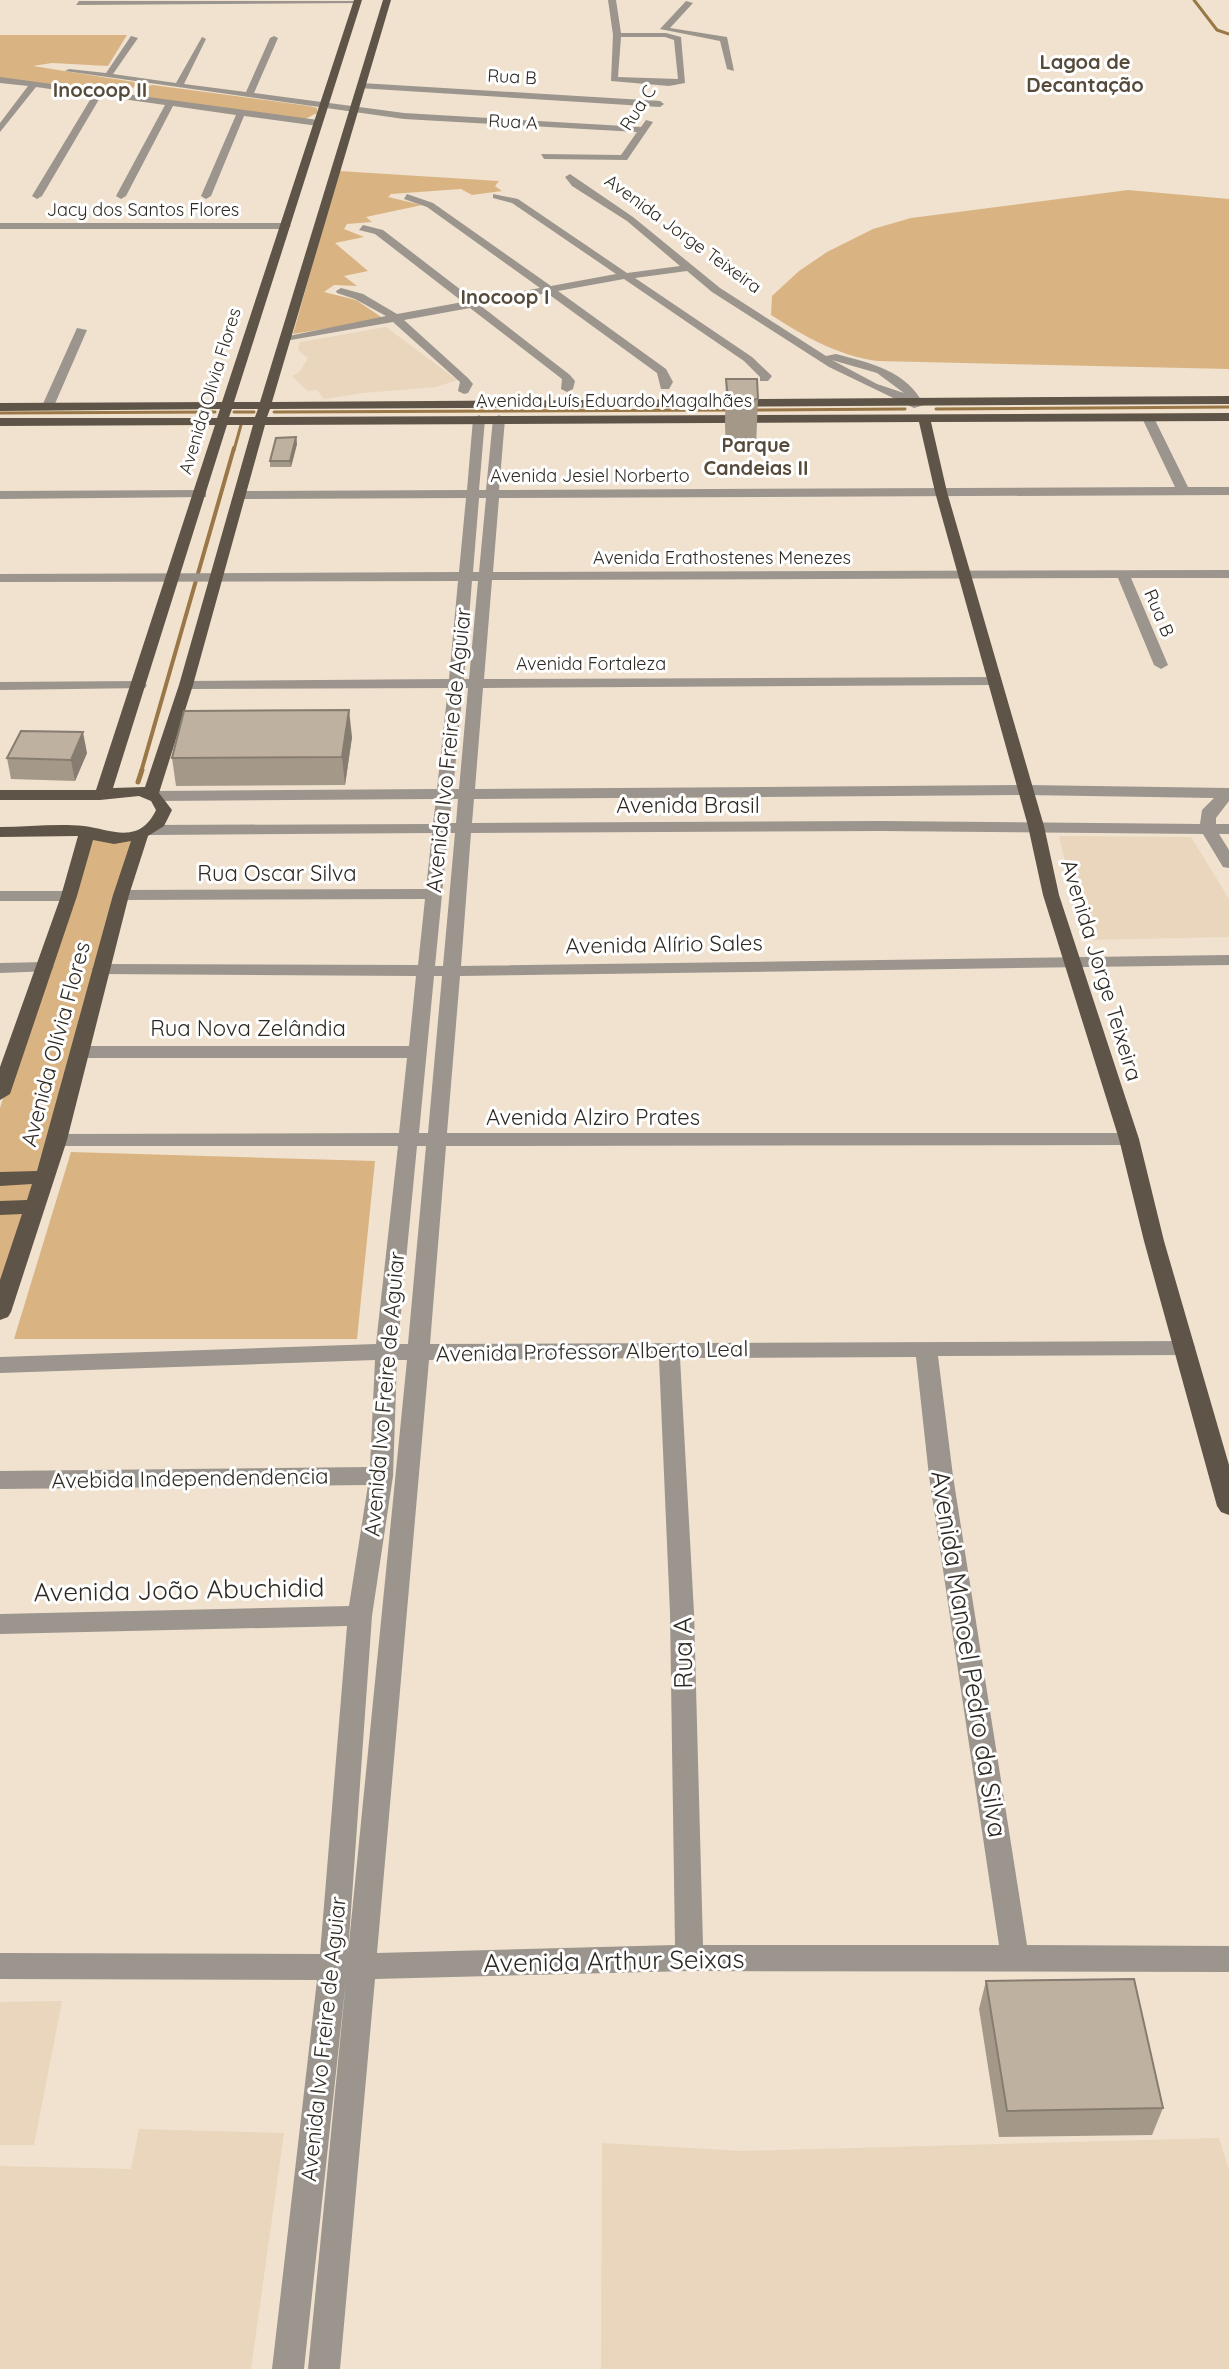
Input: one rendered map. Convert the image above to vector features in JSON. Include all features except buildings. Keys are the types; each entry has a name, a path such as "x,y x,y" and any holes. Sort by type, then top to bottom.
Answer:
{"main road":[{"name":"Avenida Olívia Flores","path":"0,1094 7,1050 45,967 69,896 86,832 78,823 82,808 102,794 140,685 255,318 286,226 325,127 323,104 363,34 387,0"},
{"name":"Avenida Olívia Flores","path":"0,1312 42,1177 57,1140 121,895 145,832 158,823 164,810 154,796 260,420 361,86 363,34 357,1"},
{"path":"325,127 349,128"},
{"path":"261,301 292,315"},
{"path":"255,318 295,302"},
{"name":"Avenida Luís Eduardo Magalhães","path":"0,407 1229,400"},
{"name":"Avenida Luís Eduardo Magalhães","path":"0,422 1229,417"},
{"name":"Avenida Jorge Teixeira","path":"924,419 941,492 1037,829 1051,895 1129,1139 1229,1506"},
{"name":"Avenida Brasil","path":"0,795 102,794 119,791 154,796"},
{"name":"Avenida Brasil","path":"0,832 86,832 114,839 145,832"},
{"path":"0,1179 42,1177"},
{"path":"0,1208 33,1207"}],"street":[{"path":"79,3 357,1"},
{"path":"616,1 614,79 682,81 678,39 666,35 617,35"},
{"path":"686,1 664,29 724,39 731,69"},
{"path":"108,76 134,38"},
{"path":"249,95 274,38"},
{"path":"179,85 202,39"},
{"name":"Rua A","path":"69,71 323,104 353,111 644,130"},
{"path":"0,80 325,127"},
{"path":"131,98 144,81"},
{"path":"0,129 33,85"},
{"name":"Rua B","path":"361,86 660,104"},
{"name":"Rua C","path":"544,156 622,159 670,88"},
{"path":"37,196 98,94"},
{"path":"121,196 170,104"},
{"path":"206,196 241,113"},
{"name":"Avenida Jorge Teixeira","path":"570,177 575,184 630,219 716,290 862,381 916,400"},
{"path":"496,196 515,201 748,359 762,370 766,376 764,379"},
{"path":"407,197 430,205 662,371 667,382 665,387"},
{"name":"Jacy dos Santos Flores","path":"0,226 286,226"},
{"path":"363,228 379,232 566,377 569,381 567,389"},
{"path":"285,338 625,276 688,268"},
{"path":"341,291 364,298 395,319 464,380 467,384 464,391"},
{"path":"48,406 81,330"},
{"name":"Avenida Jorge Teixeira","path":"813,350 888,371 916,400 924,419"},
{"path":"862,381 861,376 866,371 888,371"},
{"path":"1148,418 1183,491"},
{"name":"Avenida Ivo Freire de Aguiar","path":"288,2369 348,1967 418,1354 452,971 451,830 454,793 449,761 464,684 489,419"},
{"name":"Avenida Jesiel Norberto","path":"239,495 1229,491"},
{"path":"0,495 201,494"},
{"name":"Avenida Erathostenes Menezes","path":"174,577 1229,574"},
{"name":"Rua B","path":"1123,575 1161,665"},
{"path":"0,578 174,577"},
{"name":"Avenida Fortaleza","path":"186,685 995,681"},
{"path":"0,686 140,685"},
{"name":"Avenida Brasil","path":"154,796 1026,790 1229,794"},
{"path":"1229,794 1212,806 1207,828 1229,863"},
{"name":"Avenida Brasil","path":"145,832 866,826 1229,829"},
{"name":"Avenida Ivo Freire de Aguiar","path":"324,2369 348,1967 360,1616 381,1476 386,1352 425,970 434,894 451,830"},
{"name":"Rua Oscar Silva","path":"121,895 434,894"},
{"path":"0,896 69,896"},
{"name":"Avenida Alírio Sales","path":"100,969 452,971 1229,960"},
{"path":"0,968 45,967"},
{"name":"Rua Nova Zelândia","path":"81,1052 416,1052"},
{"name":"Avenida Alziro Prates","path":"57,1140 1129,1139"},
{"name":"Avenida Professor Alberto Leal","path":"0,1365 386,1352 1184,1347"},
{"name":"Rua A","path":"669,1349 682,1613 689,1958"},
{"name":"Avenida Manoel Pedro da Silva","path":"926,1350 944,1491 1015,1958"},
{"name":"Avebida Independendencia","path":"0,1480 381,1476"},
{"name":"Avenida João Abuchidid","path":"0,1624 360,1616"},
{"name":"Avenida Arthur Seixas","path":"0,1966 348,1967 689,1958 1229,1959"}],"shaded area":[{"path":"0,35 127,35 108,66 52,63 33,66 134,82 136,85 126,94 0,78"},
{"path":"147,86 309,106 317,108 317,113 305,119 139,98"},
{"path":"339,171 499,181 495,186 502,191 472,195 461,189 391,194 388,197 422,205 366,217 372,222 347,224 344,229 364,237 335,243 368,271 344,276 357,286 334,285 324,292 356,300 384,319 293,334"},
{"path":"1128,190 1229,199 1229,369 877,361 835,350 771,315 772,296 799,271 827,252 873,229 911,218"},
{"path":"386,327 457,380 436,387 324,399 317,390 308,391 292,376 299,373 308,358 298,350 300,342"},
{"path":"87,834 143,834 0,1317 0,1108"},
{"path":"1059,836 1191,837 1229,899 1229,937 1083,940"},
{"path":"71,1152 375,1161 357,1339 14,1339"},
{"path":"62,2001 34,2145 0,2145 0,2002"},
{"path":"139,2129 284,2133 251,2369 0,2369 0,2166 131,2169"},
{"path":"1219,2138 1229,2170 1229,2369 601,2369 602,2143 741,2151"}],"waterway":[{"path":"1194,0 1217,30 1229,34"},
{"path":"936,409 1229,407"},
{"path":"750,410 905,409"},
{"path":"274,412 730,410"},
{"path":"0,413 215,412"},
{"path":"234,412 254,412"},
{"path":"234,450 241,425"},
{"path":"141,772 234,448"},
{"path":"138,782 142,770"}],"district":[{"name":"Lagoa de Decantação","path":"1085,74"},
{"name":"Inocoop II","path":"100,90"},
{"name":"Inocoop I","path":"505,297"},
{"name":"Parque Candeias II","path":"756,456"}]}
